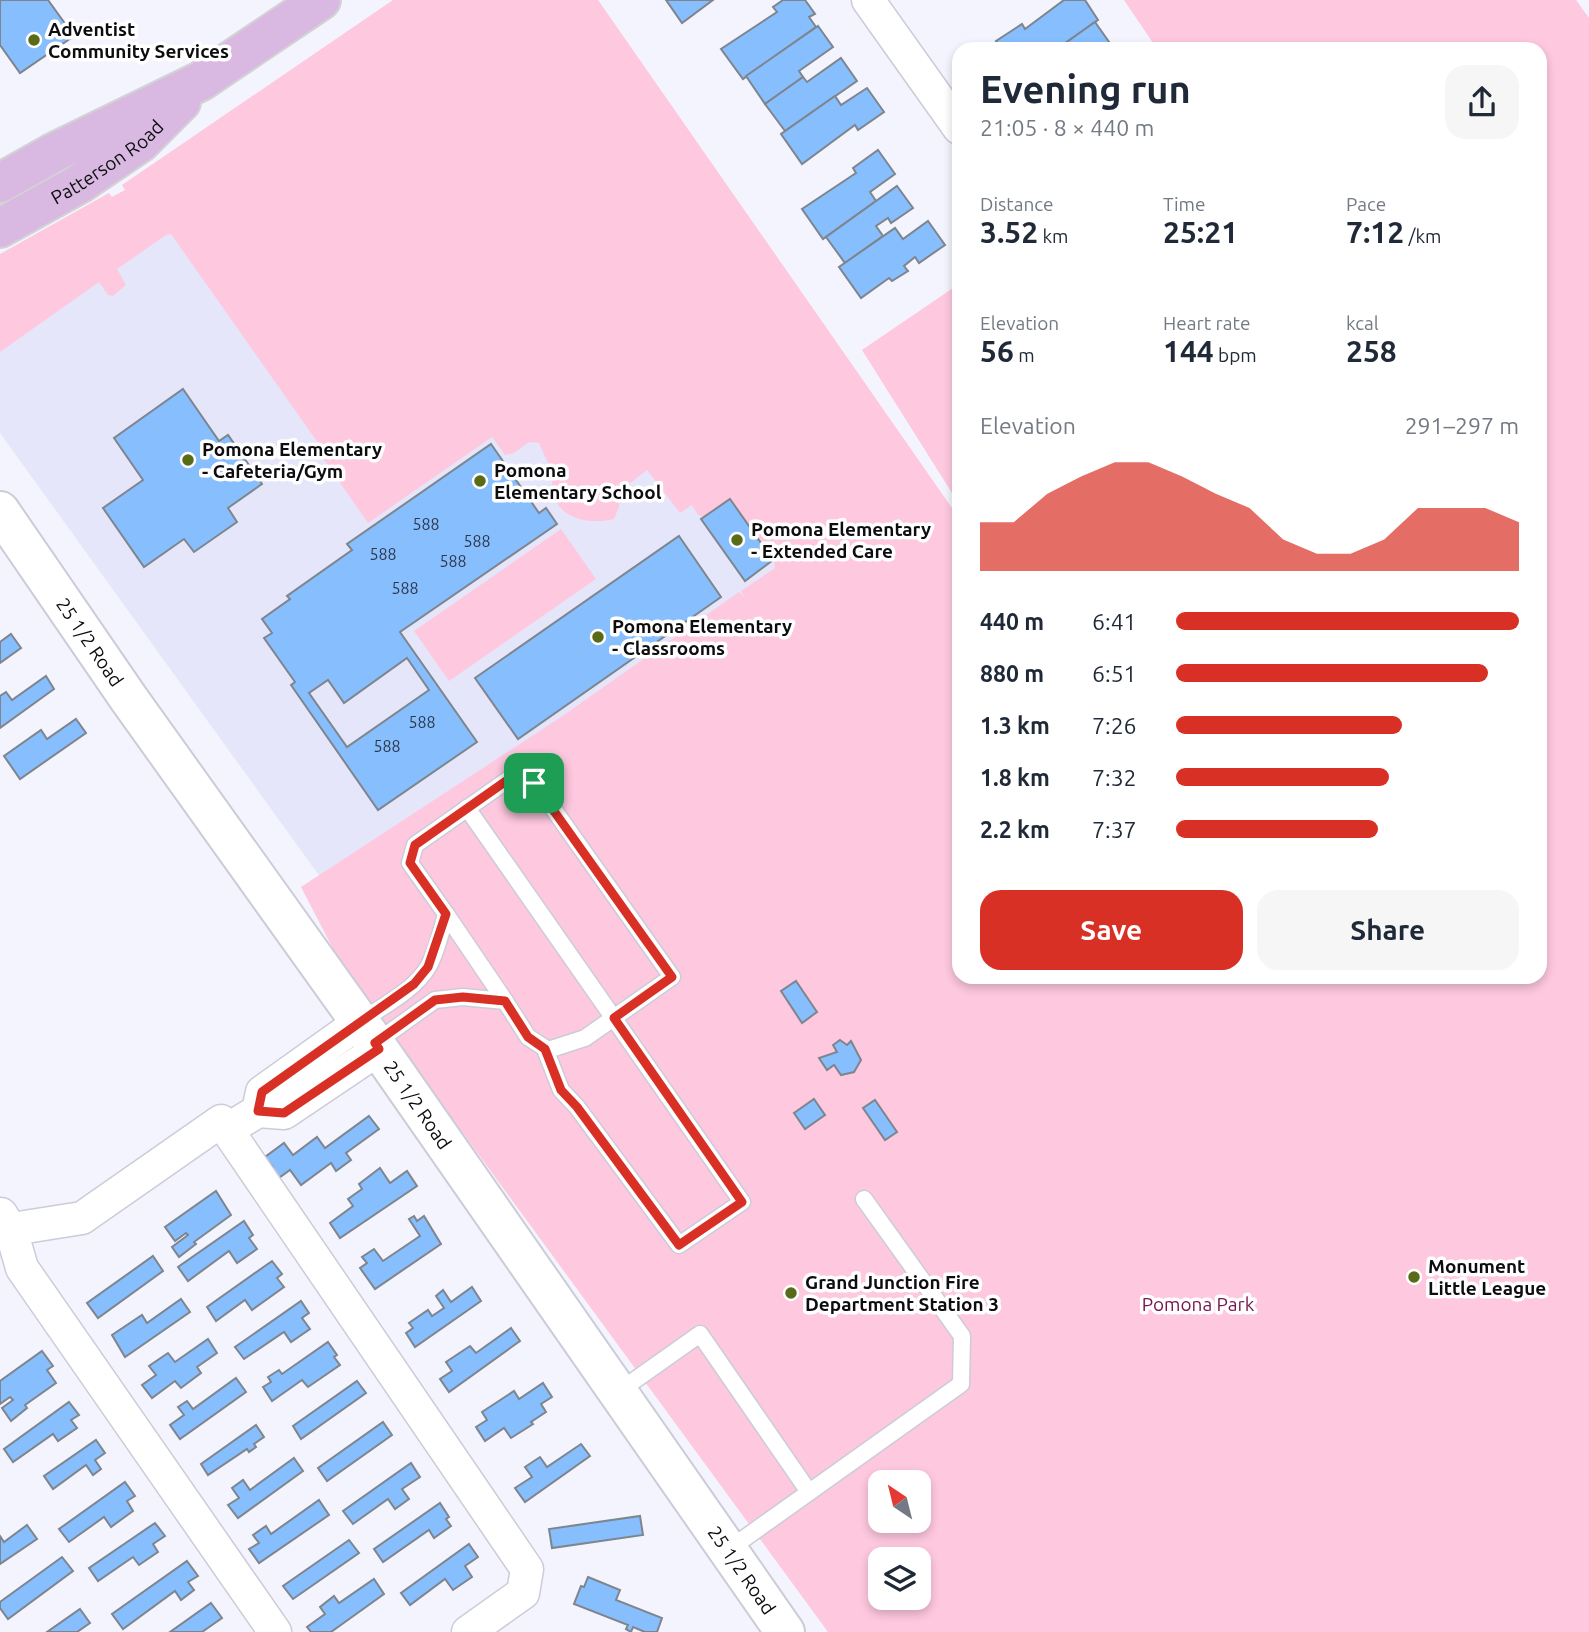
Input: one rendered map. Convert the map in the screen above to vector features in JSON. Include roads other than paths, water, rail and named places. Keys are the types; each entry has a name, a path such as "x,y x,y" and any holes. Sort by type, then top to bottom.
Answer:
{"main road":[{"name":"Patterson Road","path":"0,183 53,153 201,81 321,0"},
{"name":"Patterson Road","path":"0,228 79,184 141,142 201,81"}],"street":[{"path":"868,0 952,118"},
{"name":"25 1/2 Road","path":"0,511 129,699 371,1038 785,1632"},
{"path":"227,1130 258,1111 284,1113 371,1038"},
{"path":"275,1632 22,1268 4,1225 82,1218 221,1121 527,1569 523,1593 468,1632"}],"lane":[{"path":"509,779 534,783 672,977 585,1038 548,1051 528,1037 410,863 415,845 467,808 509,779"},
{"path":"467,808 742,1202 679,1245 577,1107 561,1090 545,1049"},
{"path":"371,1038 428,967 446,914"},
{"path":"371,1038 435,1000 463,997 505,1001"},
{"path":"728,1550 961,1384 962,1336 864,1199"},
{"path":"618,1392 700,1334 809,1492"}],"place":[{"name":"Adventist Community Services","path":"34,40"},
{"name":"Pomona Elementary - Cafeteria/Gym","path":"188,460"},
{"name":"Pomona Elementary School","path":"480,481"},
{"name":"Pomona Elementary - Extended Care","path":"737,540"},
{"name":"Pomona Elementary - Classrooms","path":"598,637"},
{"name":"Monument Little League","path":"1414,1277"},
{"name":"Grand Junction Fire Department Station 3","path":"791,1293"}],"park label":[{"name":"Pomona Park","path":"1198,1304"}]}
